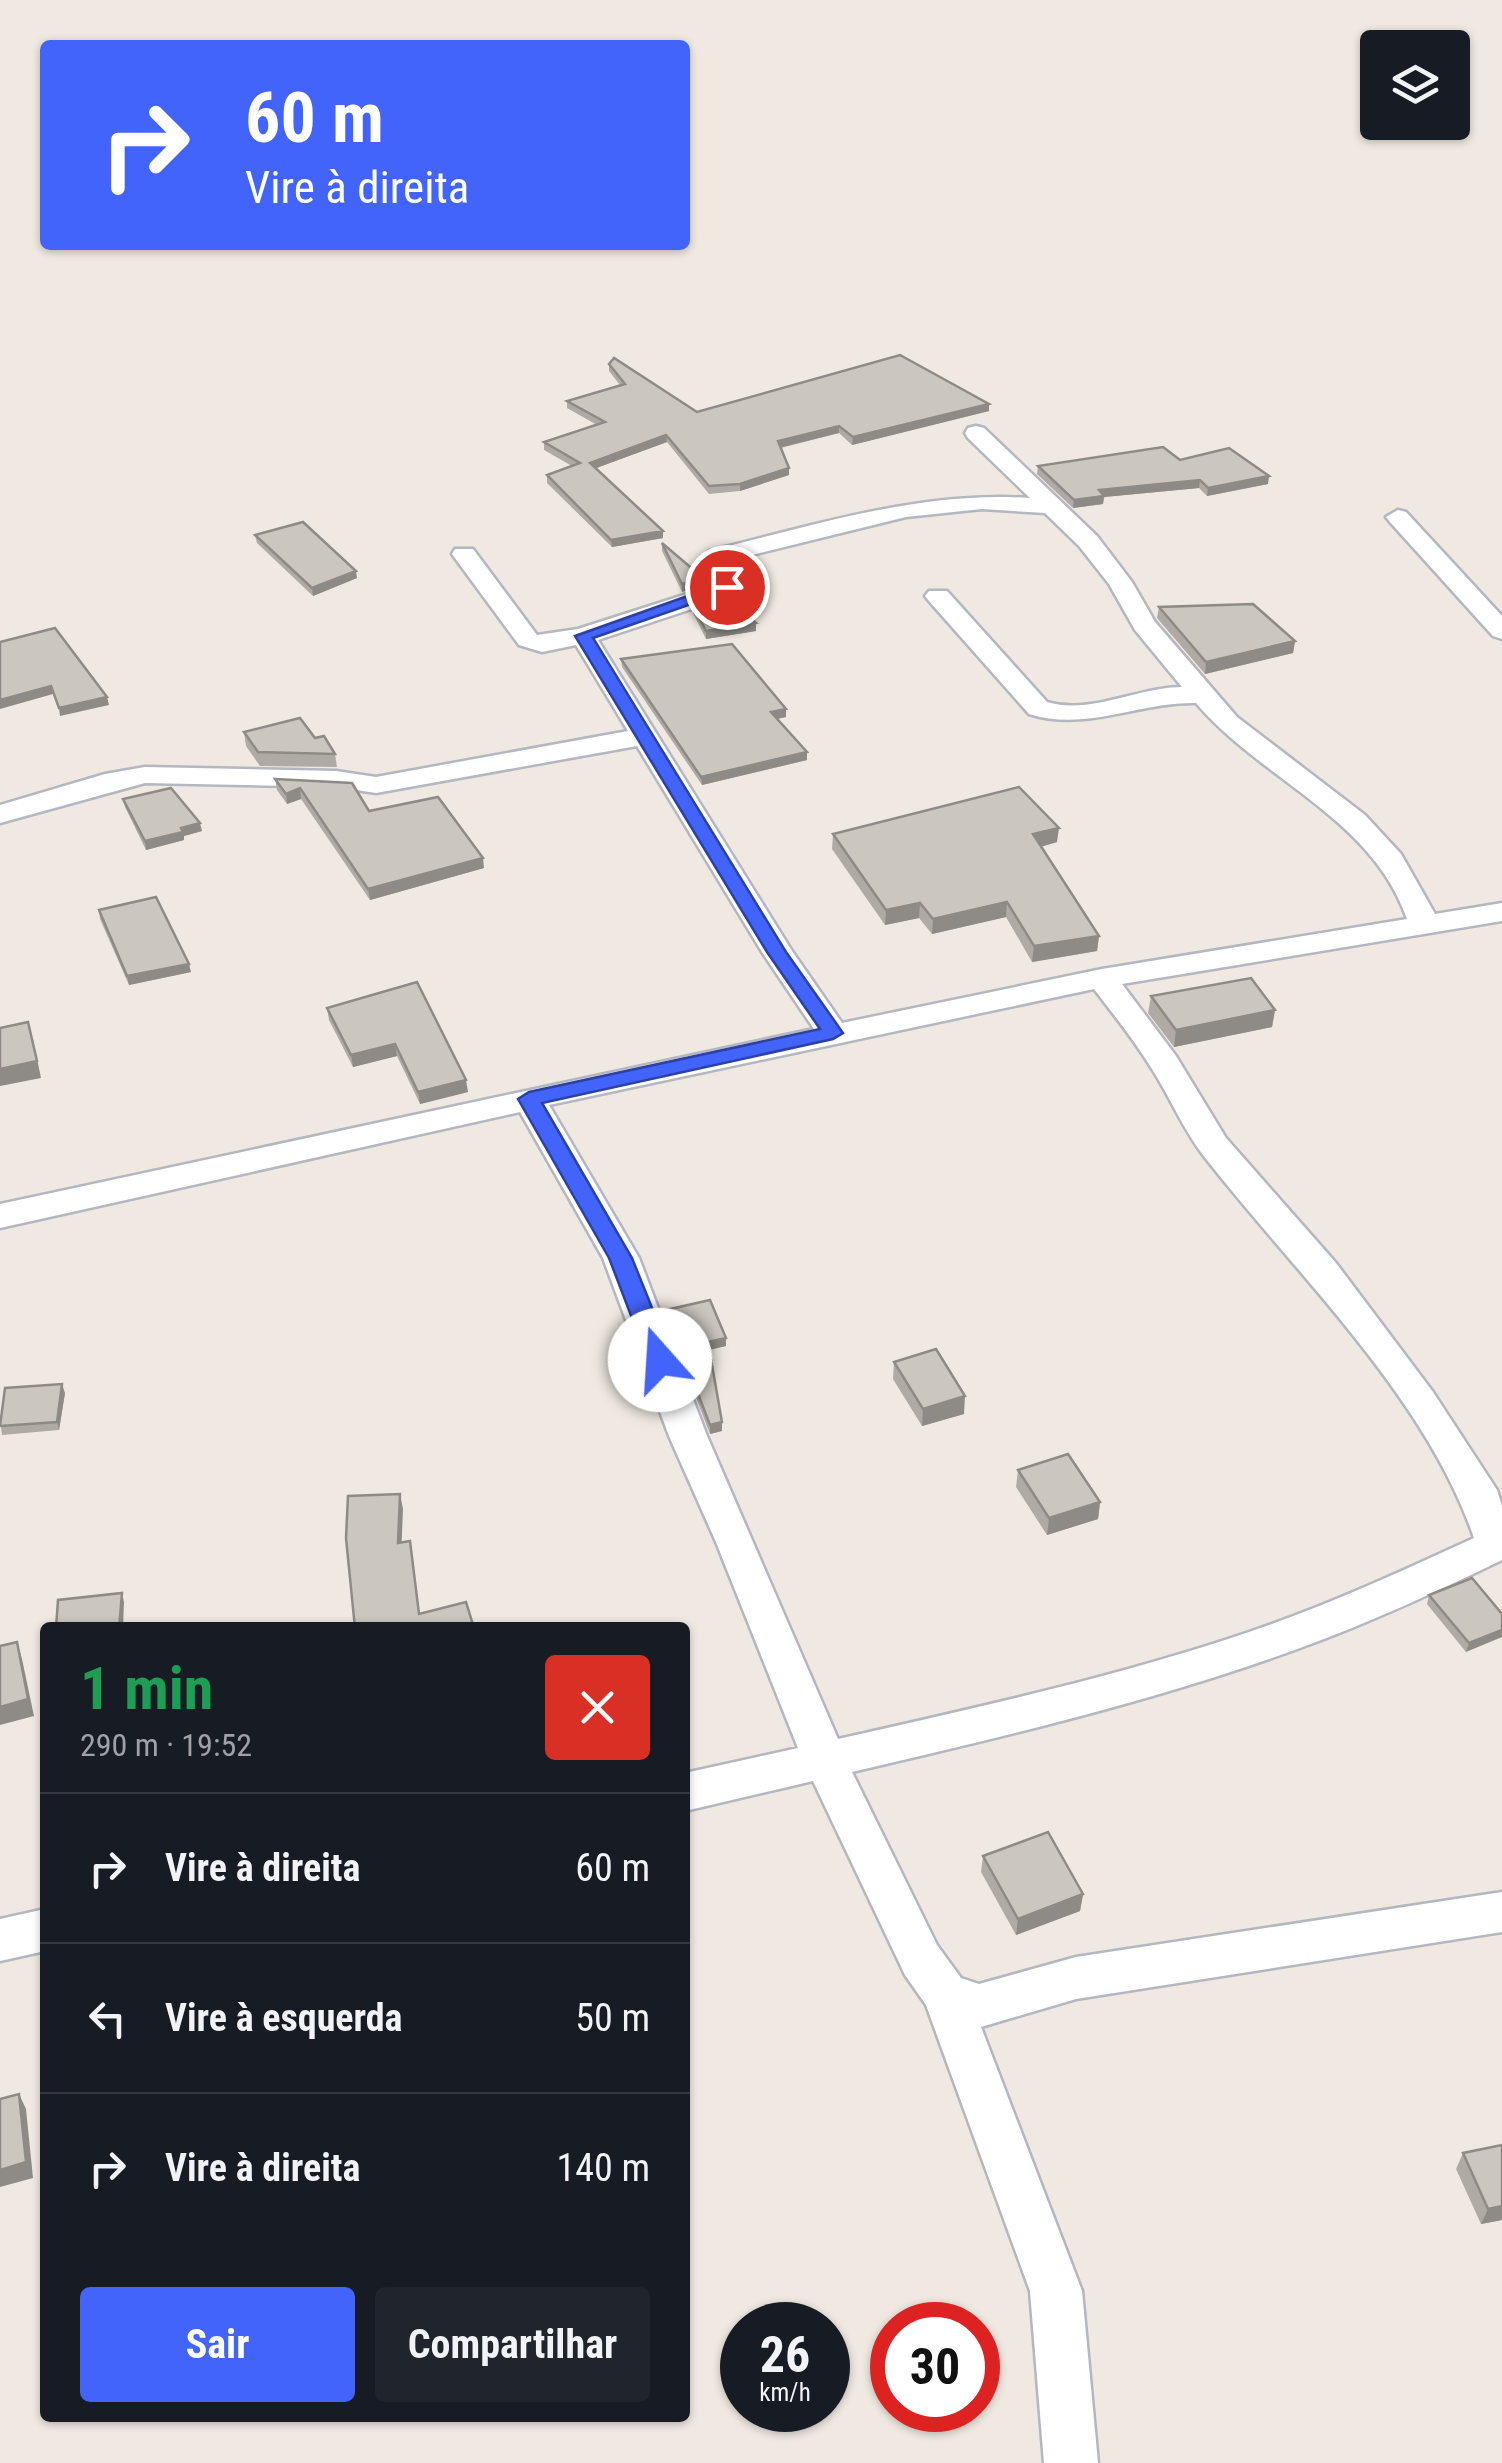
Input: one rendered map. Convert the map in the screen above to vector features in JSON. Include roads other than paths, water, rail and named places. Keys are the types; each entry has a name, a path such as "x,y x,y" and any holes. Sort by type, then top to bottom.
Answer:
{"street":[{"path":"976,433 1088,541 1120,582 1144,625 1227,723 1355,821 1391,860 1415,899 1424,925"},
{"path":"464,554 528,640 542,644 583,636 722,591 727,581 712,560 718,556 906,510 982,502 1050,506"},
{"path":"1398,517 1502,631"},
{"path":"938,596 1038,708 1048,712 1068,715 1158,696 1202,696"},
{"path":"583,636 777,952 833,1033"},
{"path":"0,814 132,777 202,774 376,784 646,736"},
{"path":"0,1216 833,1033 1102,978 1502,912"},
{"path":"690,1791 825,1761 1217,1659 1382,1596 1499,1544 1477,1490 1420,1402 1323,1272 1213,1145 1165,1062 1102,978"},
{"path":"529,1099 620,1258 688,1436 736,1542 825,1761 922,1960 945,1994 1056,2291 1071,2463"},
{"path":"945,1994 979,2006 1076,1978 1502,1912"},
{"path":"0,1940 40,1931"}]}
